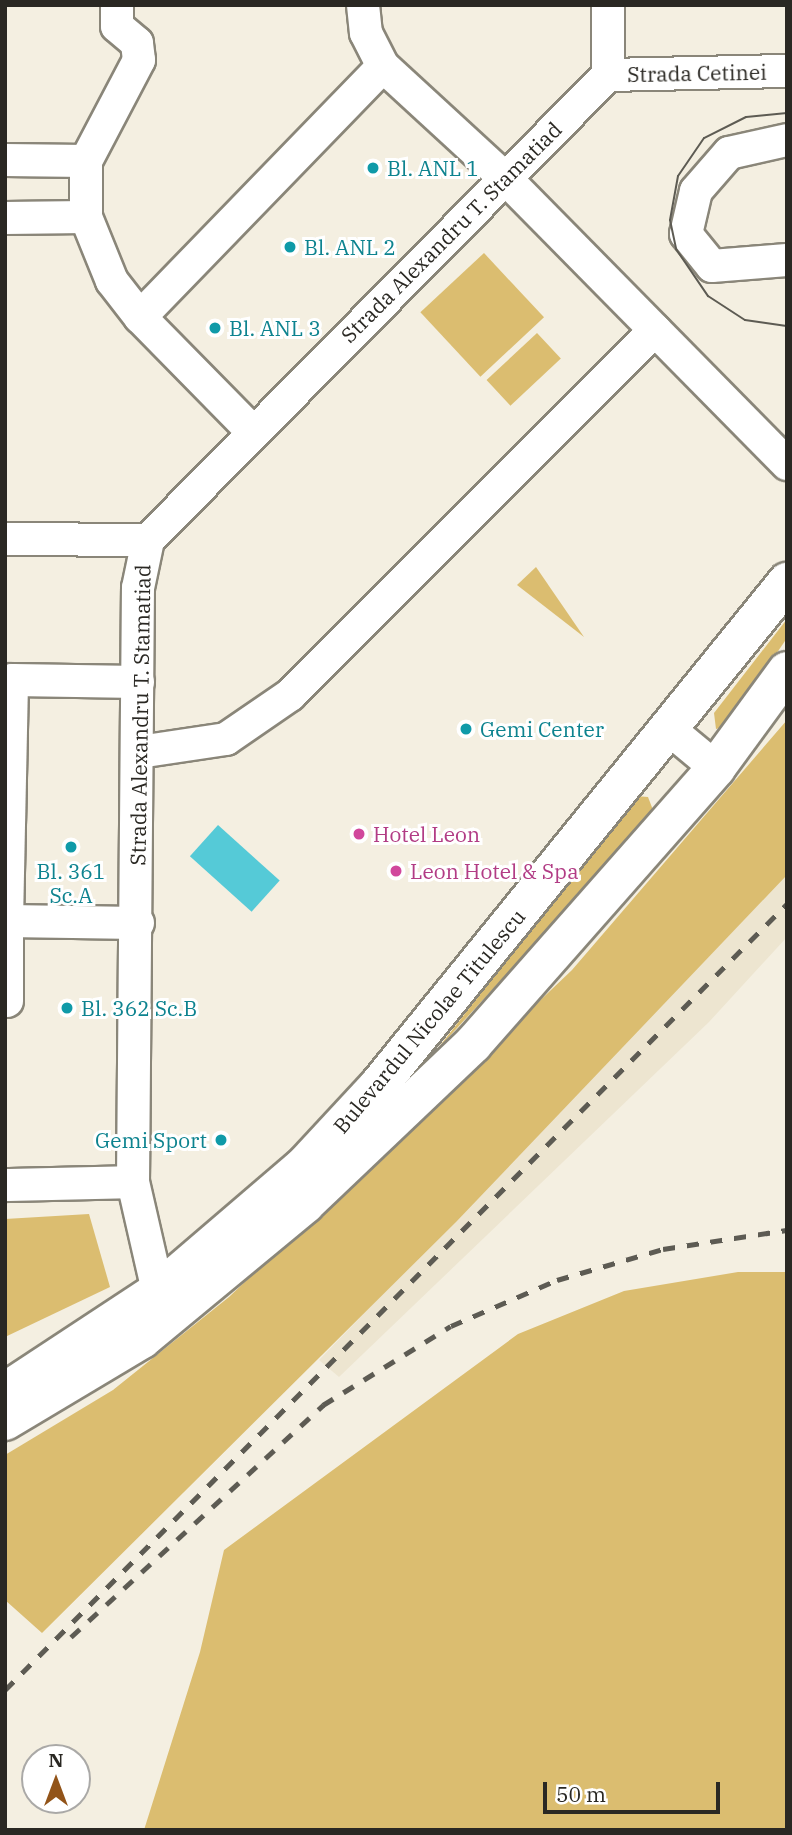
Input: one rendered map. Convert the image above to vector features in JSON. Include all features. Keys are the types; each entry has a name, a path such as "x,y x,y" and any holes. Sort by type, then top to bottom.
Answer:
{"main road":[{"name":"Bulevardul Nicolae Titulescu","path":"5,1392 158,1291 253,1213 354,1113 787,582"},
{"name":"Bulevardul Nicolae Titulescu","path":"5,1421 142,1339 305,1204 473,1044 716,768 787,671"}],"street":[{"path":"117,5 117,26 137,43 139,60 86,161 86,218 112,281 140,317 252,431"},
{"path":"608,5 608,75"},
{"path":"358,6 372,50 383,65 505,178 787,464"},
{"path":"140,317 383,65"},
{"name":"Strada Cetinei","path":"608,75 787,71"},
{"name":"Strada Alexandru T. Stamatiad","path":"158,1291 133,1182 138,923 138,588 148,540 252,431 608,75"},
{"path":"787,140 729,153 696,191 686,234 712,266 787,260"},
{"path":"5,160 86,161"},
{"path":"5,218 86,218"},
{"path":"132,281 140,317"},
{"path":"139,752 226,739 290,695 655,330"},
{"path":"5,539 148,540"},
{"path":"8,1001 9,680 138,682"},
{"path":"669,729 716,768"},
{"path":"8,921 138,923"},
{"path":"5,1185 133,1182"}],"shaded area":[{"path":"484,253 544,317 480,377 420,312"},
{"path":"537,333 561,359 510,406 487,380"},
{"path":"536,567 584,637 517,585"},
{"path":"787,619 787,638 727,726 716,729 714,713"},
{"path":"787,720 787,875 456,1222 42,1633 5,1600 5,1455 113,1390 229,1297 572,970"},
{"path":"635,796 648,797 653,810 629,841 435,1052"},
{"path":"787,875 787,937 709,1022 339,1377 319,1360"},
{"path":"89,1214 110,1287 5,1337 5,1219"},
{"path":"738,1272 787,1272 787,1830 144,1830 200,1652 224,1550 518,1334 624,1291"}],"water":[{"path":"218,825 280,881 252,912 190,856"}],"tram line":[{"path":"787,113 746,117 704,138 678,176 670,220 676,249 708,296 745,320 787,326"}],"railway":[{"path":"5,1690 787,904"},
{"path":"71,1637 323,1405 451,1326 557,1280 663,1249 787,1230"}],"place":[{"name":"Bl. ANL 1","path":"373,168"},
{"name":"Bl. ANL 2","path":"290,247"},
{"name":"Bl. ANL 3","path":"215,328"},
{"name":"Gemi Center","path":"466,729"},
{"name":"Hotel Leon","path":"359,834"},
{"name":"Bl. 361 Sc.A","path":"71,847"},
{"name":"Leon Hotel & Spa","path":"396,871"},
{"name":"Bl. 362 Sc.B","path":"67,1008"},
{"name":"Gemi Sport","path":"221,1140"}]}
